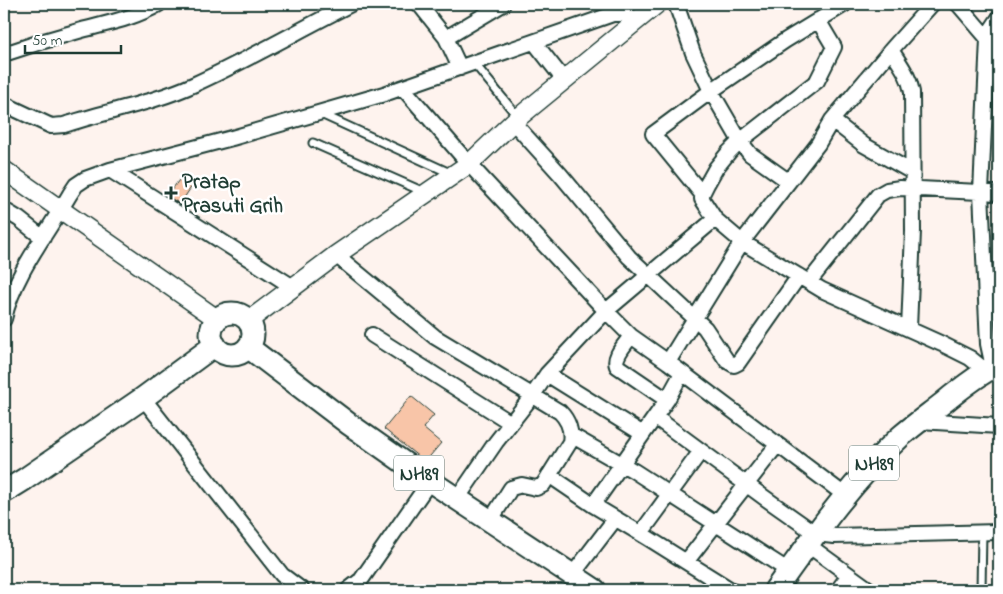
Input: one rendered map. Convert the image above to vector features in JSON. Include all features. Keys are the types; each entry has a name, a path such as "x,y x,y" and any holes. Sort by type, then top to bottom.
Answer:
{"main road":[{"path":"230,313 244,317 253,331 253,339 248,347 239,354 231,355 222,352 215,345 211,334 217,319 230,313"},
{"path":"4,492 143,398 215,345"},
{"name":"NH89","path":"248,347 350,424 430,481 596,590"},
{"name":"NH89","path":"775,590 846,496 881,456 920,421 993,367"}],"street":[{"path":"4,54 145,12 159,4"},
{"path":"4,104 51,126 64,125 167,95 194,85 351,4"},
{"path":"418,4 446,38 460,68"},
{"path":"446,38 503,4"},
{"path":"248,321 336,255 428,194 469,164 516,120 657,4"},
{"path":"676,4 694,53 711,91 740,141 750,154 788,181"},
{"path":"846,4 786,40 711,91 653,134 702,194 702,199 715,218 742,242 822,290 993,367"},
{"path":"668,362 742,242 818,144 832,120 890,50 932,4"},
{"path":"958,4 988,39"},
{"path":"4,319 7,304 13,291 43,238 76,185 85,179 110,170 232,138 403,88 613,14 623,14 638,19"},
{"path":"993,367 988,336 981,192 988,39 991,30 999,18"},
{"path":"702,194 716,168 740,141 817,81 834,47 818,20"},
{"path":"534,42 564,80"},
{"path":"890,50 906,71 912,92 912,231 909,329"},
{"path":"403,88 469,164 631,336 846,496"},
{"path":"516,120 629,257 647,276 705,328 727,361 734,365 738,363 804,279 878,195 886,190 912,188 999,193"},
{"path":"832,120 864,144 912,172"},
{"path":"4,170 217,319"},
{"path":"110,170 293,286"},
{"path":"4,210 43,238"},
{"path":"457,499 547,374 606,311 715,218"},
{"path":"336,255 435,337 533,395 566,418 571,435 570,442 543,485 536,488 522,485 511,488 490,521"},
{"path":"372,335 511,423"},
{"path":"631,336 616,357 615,362 617,366 667,400"},
{"path":"593,505 667,400 682,373"},
{"path":"547,374 643,434"},
{"path":"143,398 282,575 302,590"},
{"path":"655,417 765,498 812,539 849,575 870,590"},
{"path":"920,421 999,426"},
{"path":"571,435 622,464 789,571"},
{"path":"686,562 746,483 778,445"},
{"path":"641,533 701,451"},
{"path":"549,475 615,519 641,533 730,590"},
{"path":"348,590 361,580 430,481"},
{"path":"573,574 615,519"},
{"path":"812,539 834,536 999,532"},
{"path":"838,590 849,575"}],"lane":[{"path":"474,64 516,120"},
{"path":"318,113 454,175"},
{"path":"313,143 428,194"},
{"path":"981,590 982,532"}],"building":[{"path":"182,176 194,183 180,204 167,196"},
{"path":"411,396 434,415 423,428 441,443 425,462 384,429"}],"place":[{"name":"Pratap Prasuti Grih","path":"171,193"}]}
